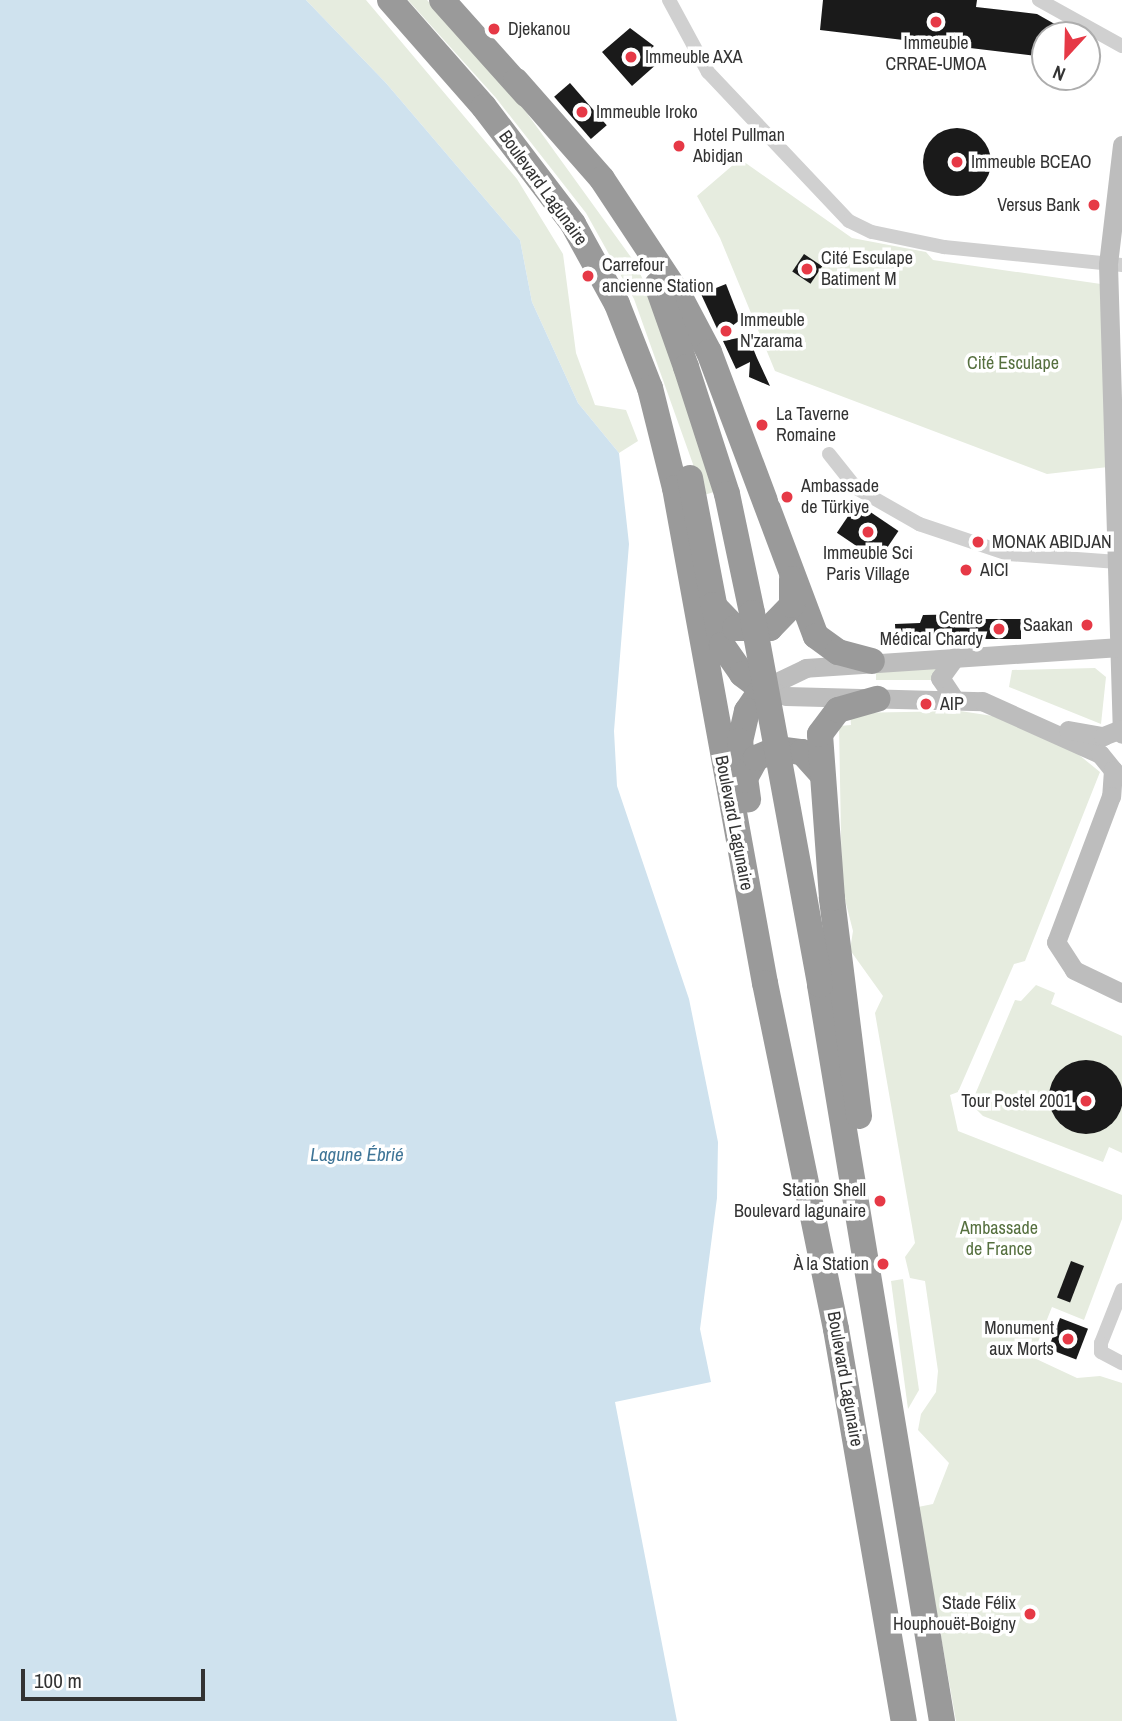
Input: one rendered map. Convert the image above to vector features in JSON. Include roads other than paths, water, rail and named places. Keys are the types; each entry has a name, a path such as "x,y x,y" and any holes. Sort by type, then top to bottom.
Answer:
{"highway":[{"name":"Boulevard Lagunaire","path":"390,0 484,107 573,224 617,304 650,388 675,488 765,984 836,1329 904,1721"},
{"path":"442,0 602,179 680,297 709,352 816,636 838,652 872,661"},
{"path":"516,81 608,200 642,255 686,368 727,494 747,586 852,1159 942,1721"},
{"path":"650,388 684,454 713,605 731,661 762,689 743,724 744,780 764,926 765,984"},
{"path":"713,605 735,628 770,628 788,613 796,595 789,564"},
{"path":"852,1159 859,1105 821,773 820,734 829,717 877,699"},
{"path":"744,780 756,758 777,749 802,752 821,773"}],"street":[{"path":"1039,0 1122,46"},
{"path":"673,2 709,72 849,221 872,232 944,247 1117,269"},
{"path":"1037,722 1103,736 1121,731 1117,269 1122,145"},
{"path":"830,454 856,488 919,524 1008,554 1118,562"},
{"path":"762,689 794,670 872,661 1121,647"},
{"path":"953,697 940,678 955,657"},
{"path":"762,689 786,696 877,699 953,697 999,705 1037,722 1108,761 1111,796"},
{"path":"1122,778 1111,796 1056,942 1074,970 1122,993"},
{"path":"1122,1290 1101,1343 1101,1352 1122,1363"}],"water":[{"name":"Lagune Ébrié","path":"0,0 306,0 386,83 520,240 532,302 578,403 619,453 629,544 614,731 617,786 689,999 718,1142 717,1198 700,1329 711,1382 615,1402 677,1721 0,1721"}],"place":[{"name":"Immeuble CRRAE-UMOA","path":"936,22"},
{"name":"Djekanou","path":"494,29"},
{"name":"Immeuble AXA","path":"631,57"},
{"name":"Immeuble Iroko","path":"582,112"},
{"name":"Hotel Pullman Abidjan","path":"679,146"},
{"name":"Immeuble BCEAO","path":"957,162"},
{"name":"Versus Bank","path":"1094,205"},
{"name":"Cité Esculape Batiment M","path":"807,269"},
{"name":"Carrefour ancienne Station","path":"588,276"},
{"name":"Immeuble N'zarama","path":"726,331"},
{"name":"La Taverne Romaine","path":"762,425"},
{"name":"Ambassade de Türkiye","path":"787,497"},
{"name":"Immeuble Sci Paris Village","path":"868,532"},
{"name":"MONAK ABIDJAN","path":"978,542"},
{"name":"AICI","path":"966,570"},
{"name":"Saakan","path":"1087,625"},
{"name":"Centre Médical Chardy","path":"999,629"},
{"name":"AIP","path":"926,704"},
{"name":"Tour Postel 2001","path":"1086,1101"},
{"name":"Station Shell Boulevard lagunaire","path":"880,1201"},
{"name":"À la Station","path":"883,1264"},
{"name":"Monument aux Morts","path":"1068,1339"},
{"name":"Stade Félix Houphouët-Boigny","path":"1030,1614"}],"park label":[{"name":"Cité Esculape","path":"1013,363"},
{"name":"Ambassade de France","path":"999,1239"}]}
